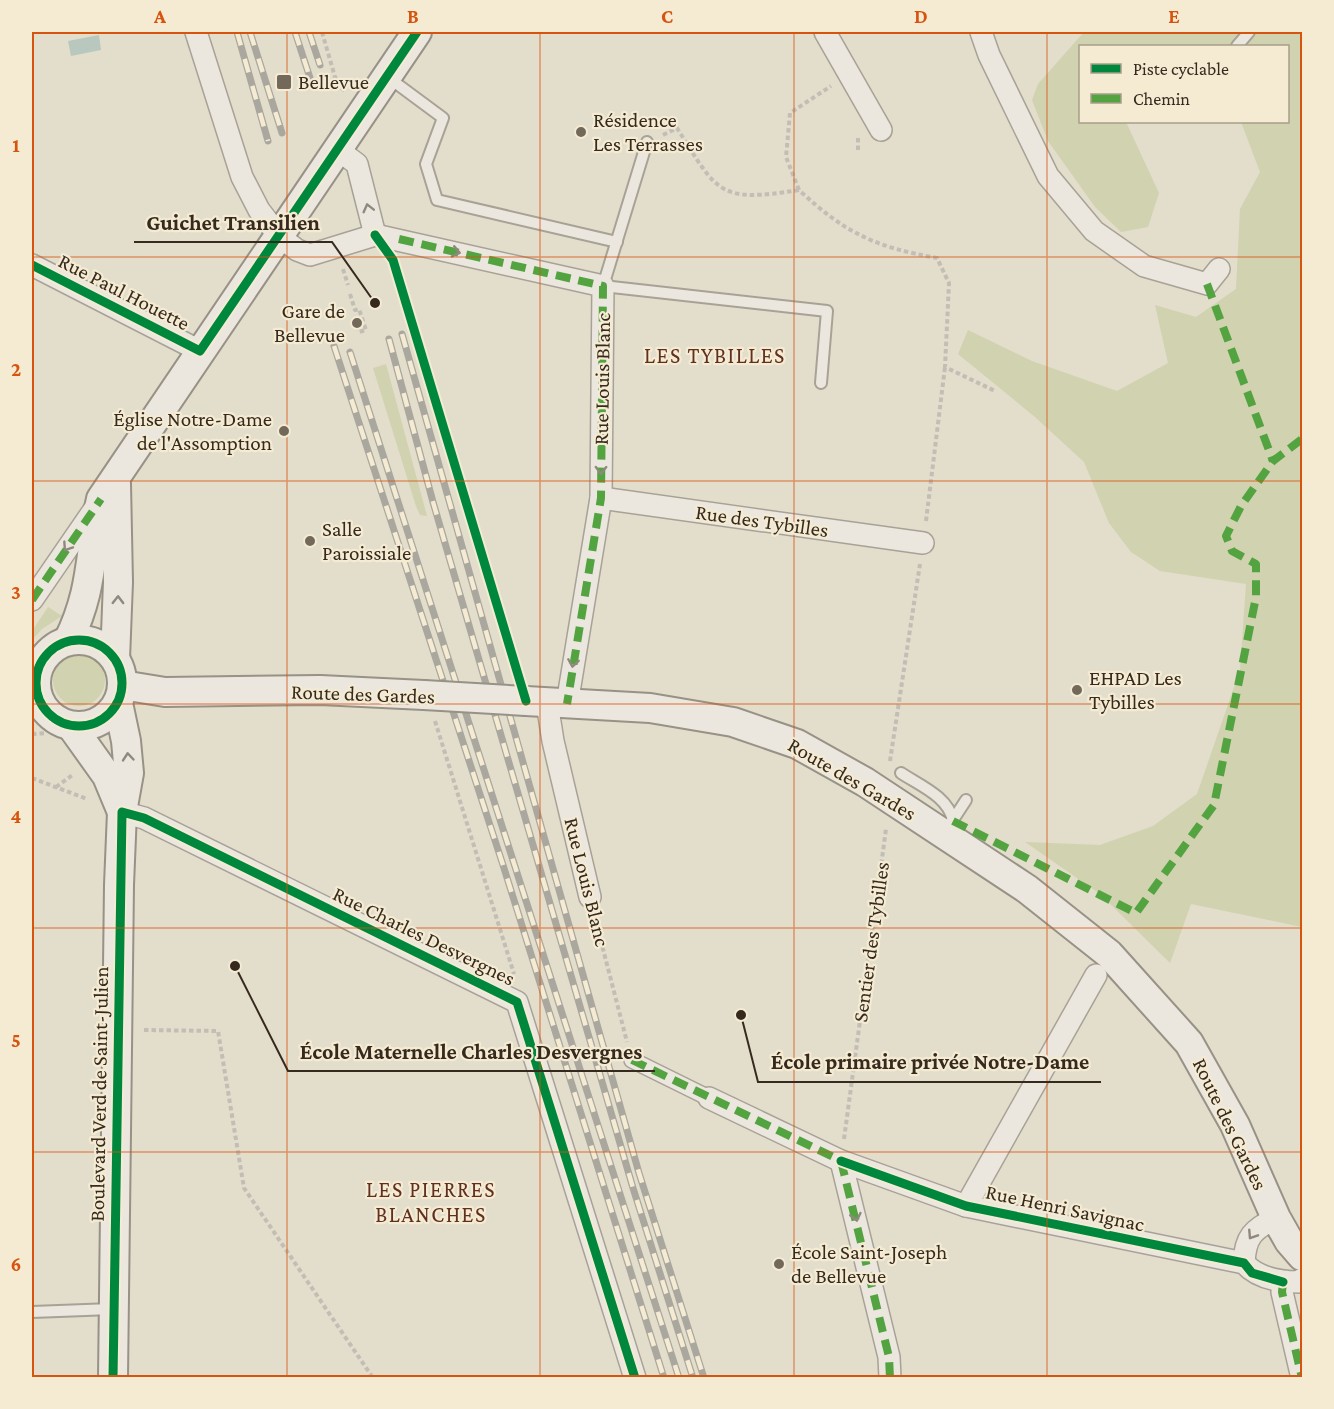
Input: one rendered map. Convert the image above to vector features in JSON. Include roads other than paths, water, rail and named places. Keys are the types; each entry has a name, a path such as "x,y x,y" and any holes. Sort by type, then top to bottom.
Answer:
{"main road":[{"path":"68,641 81,615 90,581 94,530 108,487 417,32"},
{"name":"Boulevard Verd de Saint-Julien","path":"108,487 118,582 118,682 129,773 122,812 113,1377"},
{"path":"86,640 102,646 118,682 107,717 90,726 53,723 36,693 35,661 68,641 86,640"},
{"name":"Route des Gardes","path":"118,682 165,692 320,690 650,708 733,722 797,744 949,827 1109,954 1189,1043 1235,1125 1276,1218 1289,1241 1302,1256"},
{"name":"Boulevard Verd de Saint-Julien","path":"53,723 107,776 122,812"}],"street":[{"name":"Rue Louis Blanc","path":"196,32 242,177 259,210 279,236 297,250 310,255 375,235 603,286 601,498 547,703 553,741 590,897"},
{"path":"825,32 881,130"},
{"path":"981,32 989,55 1048,176 1094,231 1144,266 1207,284 1220,269"},
{"path":"338,149 357,164 375,235"},
{"name":"Rue Paul Houette","path":"32,265 200,351"},
{"path":"32,600 108,487"},
{"name":"Rue des Tybilles","path":"601,498 923,543"},
{"name":"Rue Charles Desvergnes","path":"122,812 144,818 517,1002 635,1377"},
{"path":"966,1206 1096,975"},
{"name":"Rue Henri Savignac","path":"632,1060 841,1161 966,1206 1244,1263 1252,1273 1293,1281"},
{"path":"841,1161 889,1357 890,1377"},
{"path":"1244,1263 1245,1247 1257,1227 1276,1218"},
{"path":"1293,1281 1282,1292 1302,1377"}],"lane":[{"path":"1238,45 1249,32"},
{"path":"386,76 443,118 426,164 437,200 616,242"},
{"path":"647,142 603,286 827,311 821,383"},
{"path":"901,773 949,807 949,827"},
{"path":"949,827 966,800"},
{"path":"32,1312 113,1309"}],"railway":[{"path":"237,32 268,141"},
{"path":"250,32 282,133"},
{"path":"295,32 312,84"},
{"path":"309,32 320,65"},
{"path":"402,334 639,1173 704,1378"},
{"path":"389,339 433,502 633,1188 693,1378"},
{"path":"334,346 503,865 664,1378"},
{"path":"350,352 679,1378"}],"place":[{"name":"Bellevue","path":"284,82"},
{"name":"Résidence Les Terrasses","path":"581,132"},
{"name":"Guichet Transilien","path":"375,303"},
{"name":"Gare de Bellevue","path":"357,323"},
{"name":"Église Notre-Dame de l'Assomption","path":"284,431"},
{"name":"Salle Paroissiale","path":"310,541"},
{"name":"EHPAD Les Tybilles","path":"1077,690"},
{"name":"École Maternelle Charles Desvergnes","path":"235,966"},
{"name":"École primaire privée Notre-Dame","path":"741,1015"},
{"name":"École Saint-Joseph de Bellevue","path":"779,1264"}],"district":[{"name":"LES TYBILLES","path":"715,355"},
{"name":"LES PIERRES BLANCHES","path":"431,1202"}]}
